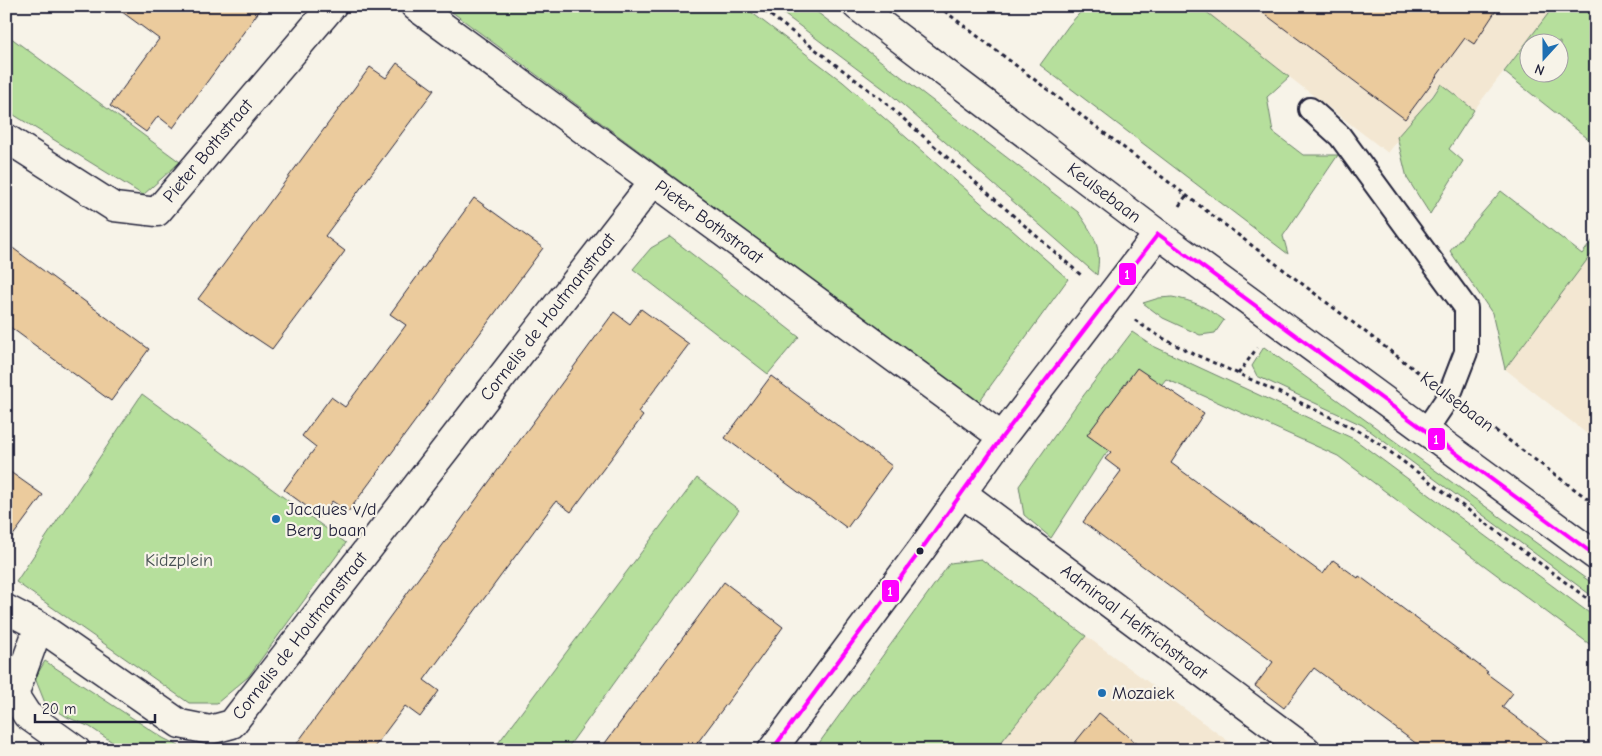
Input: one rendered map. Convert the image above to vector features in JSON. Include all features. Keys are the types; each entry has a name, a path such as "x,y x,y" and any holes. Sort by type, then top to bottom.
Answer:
{"street":[{"name":"Pieter Bothstraat","path":"6,138 114,207 157,212 332,6"},
{"name":"Pieter Bothstraat","path":"416,6 1002,437"},
{"name":"Keulsebaan","path":"861,7 1158,234 1596,556"},
{"name":"Cornelis de Houtmanstraat","path":"6,609 39,626 180,724 210,730 232,724 654,182"},
{"path":"772,750 1002,437 1158,234"},
{"name":"Admiraal Helfrichstraat","path":"962,493 1306,750"},
{"path":"39,626 14,695 27,715 76,750"}],"lane":[{"path":"1310,109 1340,136 1466,308 1466,352 1449,396 1426,430"}],"path":[{"path":"758,6 881,99 1109,300 1148,330 1179,347 1336,419 1370,438 1596,605"},
{"name":"Keulsebaan","path":"938,6 1449,396 1596,505"}],"shaded area":[{"path":"1197,6 1554,6 1534,32 1520,32 1520,50 1474,110 1441,84 1388,153"},
{"path":"1596,247 1596,441 1505,369"},
{"name":"Mozaiek","path":"1086,636 1240,750 995,750"}],"green space":[{"path":"444,6 743,6 843,82 1068,279 978,403"},
{"path":"773,6 809,6 1078,212 1095,241 1098,256 1097,275 888,92"},
{"path":"1086,6 1199,6 1289,77 1267,97 1273,132 1303,155 1338,155 1283,236 1288,254 1040,65 1069,25"},
{"path":"1554,6 1596,6 1596,145 1504,72 1520,51 1520,82 1570,82 1570,32 1534,32"},
{"path":"6,34 180,162 143,195 6,110"},
{"path":"1441,84 1474,110 1449,149 1463,161 1430,214 1407,178 1397,137 1433,96"},
{"path":"1501,191 1582,254 1596,236 1596,248 1505,369 1492,313 1450,251"},
{"path":"670,237 799,337 768,374 633,269 651,248"},
{"path":"1172,297 1200,305 1224,320 1215,333 1200,335 1163,318 1143,303 1159,298"},
{"path":"1132,332 1153,346 1354,439 1596,618 1596,649 1338,456 1166,379 1104,456 1051,538 1024,515 1019,486 1077,404"},
{"path":"1264,347 1596,586 1596,599 1362,425 1257,376 1252,366"},
{"name":"Kidzplein","path":"142,394 346,543 248,677 217,703 189,703 16,582"},
{"path":"697,478 739,510 566,750 493,750"},
{"path":"981,559 1086,636 995,750 814,750 950,563"},
{"path":"45,661 163,738 181,747 196,750 124,750 90,727 67,717 45,703 35,678"}],"building":[{"path":"114,6 263,6 173,128 158,116 146,132 110,106 159,39"},
{"path":"1254,6 1499,6 1474,44 1465,38 1405,119"},
{"path":"397,63 434,90 325,236 345,251 272,349 250,336 198,299 370,67 386,78"},
{"path":"474,198 543,248 348,512 332,501 321,517 284,490 316,447 302,436 331,397 345,407 406,325 390,314"},
{"path":"6,243 149,349 111,401 6,324"},
{"path":"641,309 689,344 638,412 643,416 571,512 556,501 424,680 439,691 420,717 405,706 372,750 292,750 614,312 630,324"},
{"path":"1137,368 1204,413 1171,463 1323,574 1333,560 1358,578 1359,576 1362,578 1488,672 1486,673 1513,693 1502,707 1560,750 1425,750 1314,668 1284,708 1255,686 1273,662 1083,522 1121,471 1105,459 1111,452 1087,435"},
{"path":"771,376 892,466 847,528 725,438"},
{"path":"6,469 43,495 6,545"},
{"path":"724,582 783,627 754,667 692,750 600,750"},
{"path":"1099,713 1145,750 1069,750"}],"transit line":[{"name":"1","path":"772,750 921,550 1002,437 1158,234 1596,556"}],"place":[{"name":"Jacques v/d Berg baan","path":"276,519"},
{"name":"Mozaiek","path":"1102,693"}]}
